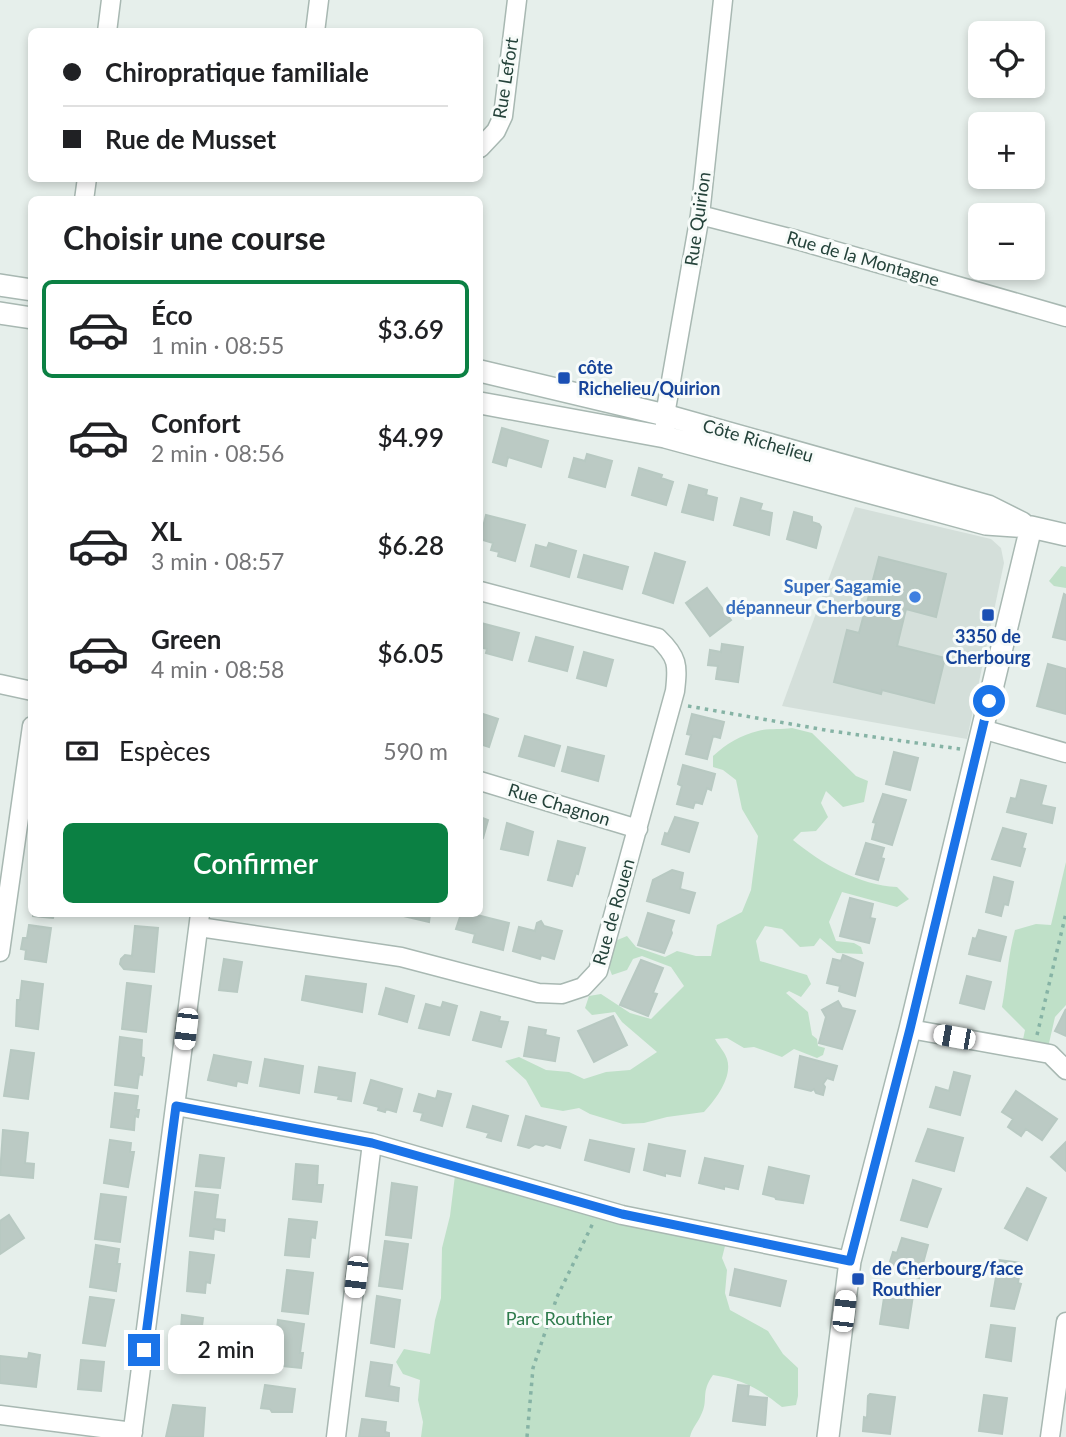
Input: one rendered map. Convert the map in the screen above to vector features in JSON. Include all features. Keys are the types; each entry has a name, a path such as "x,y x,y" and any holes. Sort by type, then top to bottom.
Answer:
{"street":[{"path":"108,28 111,0"},
{"path":"316,28 319,0"},
{"name":"Rue Lefort","path":"483,145 496,131 503,116 517,0"},
{"name":"Rue Quirion","path":"665,437 665,415 700,215 723,0"},
{"name":"Rue de la Montagne","path":"700,215 1066,317"},
{"path":"0,285 28,289"},
{"path":"0,313 28,317"},
{"name":"Côte Richelieu","path":"483,377 665,415 988,506 1031,527"},
{"name":"Côte Richelieu","path":"483,404 665,437 986,524 1031,527 1066,534"},
{"path":"828,1437 850,1261 910,1029 1031,527"},
{"name":"Rue de Rouen","path":"200,920 401,957 538,993 562,994 583,987 598,971 672,704 678,667 671,650 658,638 483,592"},
{"path":"0,684 28,690"},
{"path":"982,729 1066,753"},
{"path":"0,952 28,754"},
{"name":"Rue Chagnon","path":"483,781 638,829"},
{"path":"0,1415 133,1434 200,920"},
{"path":"910,1029 1050,1054 1066,1070"},
{"path":"176,1106 372,1143 600,1208 850,1261"},
{"path":"336,1437 372,1143"},
{"path":"1050,1437 1066,1322"}],"path":[{"path":"672,704 831,731 976,751"},
{"path":"1033,1051 1066,913"},
{"path":"527,1437 533,1367 557,1297 600,1208"}],"shaded area":[{"path":"855,507 991,539 1001,548 1004,563 967,739 782,706"}],"green space":[{"path":"1061,566 1066,567 1066,588 1054,586 1049,581"},
{"path":"792,728 812,733 856,776 868,781 864,802 843,807 826,791 821,803 828,817 816,831 801,832 793,840 842,872 869,882 897,887 909,899 897,907 842,892 829,922 836,941 854,943 861,947 863,954 837,953 820,938 814,946 800,947 782,929 765,926 756,941 760,961 807,975 811,984 801,997 789,991 786,993 808,1012 812,1035 817,1039 818,1046 825,1048 823,1055 817,1058 794,1049 782,1057 754,1047 744,1048 727,1038 715,1039 727,1059 727,1073 718,1095 704,1112 623,1124 579,1108 563,1111 541,1107 526,1080 505,1061 519,1057 546,1070 569,1072 584,1079 606,1072 630,1070 657,1052 622,1022 615,1012 592,1015 585,1008 589,996 601,994 630,1013 651,1019 684,986 671,967 642,956 633,959 627,970 612,975 607,962 615,941 627,936 636,947 665,957 677,951 696,956 711,956 717,925 742,912 751,890 758,836 742,809 736,780 723,770 713,767 713,756 734,740 752,733"},
{"path":"1066,862 1066,1005 1055,1017 1047,1052 1021,1049 1025,1030 1002,1007 1015,930 1036,924 1051,925"},
{"name":"Parc Routhier","path":"456,1167 726,1242 722,1258 727,1270 725,1293 730,1310 768,1331 783,1354 798,1368 796,1405 782,1407 750,1386 713,1375 707,1387 703,1410 690,1437 421,1437 423,1422 418,1400 420,1380 403,1374 396,1362 404,1349 430,1354 441,1298 442,1248 450,1216"}],"building":[{"path":"502,428 548,441 541,467 508,457 506,466 493,462"},
{"path":"587,454 612,461 605,487 569,477 574,458 585,461"},
{"path":"639,468 662,475 661,478 673,482 666,505 632,495"},
{"path":"689,485 707,490 706,495 717,498 713,520 682,512"},
{"path":"741,498 762,504 760,510 772,513 769,535 734,525"},
{"path":"794,512 812,517 812,522 821,527 816,548 787,539"},
{"path":"486,515 525,525 515,561 498,556 499,552 491,550 493,543 483,540"},
{"path":"549,543 576,551 569,577 531,566 536,545 547,548"},
{"path":"655,553 685,562 673,603 643,593"},
{"path":"584,555 628,567 622,589 578,577"},
{"path":"879,557 946,574 936,617 906,609 897,646 945,658 934,703 834,682 847,630 859,633"},
{"path":"707,588 731,620 710,636 686,603"},
{"path":"1064,594 1066,595 1066,640 1053,637"},
{"path":"483,624 519,633 512,660 486,653 487,649 483,648"},
{"path":"536,637 573,647 567,671 529,661"},
{"path":"722,644 743,647 738,682 716,679 718,666 708,665 710,650 721,652"},
{"path":"584,652 613,660 606,686 577,678"},
{"path":"1048,664 1066,669 1066,714 1037,706"},
{"path":"483,714 498,719 489,747 483,745"},
{"path":"692,714 724,722 720,738 713,736 707,759 686,754 691,735 687,734"},
{"path":"525,736 560,746 554,766 519,756"},
{"path":"568,747 604,756 598,781 562,771"},
{"path":"894,752 918,758 910,790 886,784"},
{"path":"683,765 715,774 711,790 707,788 702,804 695,802 693,808 677,804 682,786 678,784"},
{"path":"1021,780 1046,786 1041,805 1055,808 1052,823 1007,812 1011,798 1016,799"},
{"path":"883,794 906,800 892,845 872,839 876,823 873,822"},
{"path":"675,817 698,823 689,852 662,844"},
{"path":"483,818 488,820 483,838"},
{"path":"507,823 533,832 528,855 501,849"},
{"path":"1003,828 1026,834 1020,866 992,859"},
{"path":"558,841 585,848 572,886 548,880"},
{"path":"866,843 884,848 878,880 856,874"},
{"path":"672,870 683,873 680,889 695,893 689,913 647,901 653,880"},
{"path":"994,877 1013,882 1008,905 1004,904 1001,916 986,912"},
{"path":"850,898 873,904 870,918 875,919 869,943 840,936"},
{"path":"648,913 674,921 664,953 638,945"},
{"path":"483,916 509,923 503,950 473,942 475,934 456,929 460,917"},
{"path":"408,917 430,917 429,922"},
{"path":"541,921 544,926 562,931 554,959 541,955 540,959 513,951 519,927 535,931 537,923"},
{"path":"29,925 51,928 46,962 25,959 26,950 21,949 23,938 27,938"},
{"path":"135,926 158,928 154,972 124,969 120,964 125,955 132,956"},
{"path":"979,930 1006,937 1000,961 969,954 973,938 976,939"},
{"path":"843,955 863,963 855,996 839,991 840,986 827,983 833,959 841,961"},
{"path":"224,959 242,962 237,992 219,990"},
{"path":"641,960 663,968 648,1016 620,1005"},
{"path":"306,976 366,984 362,1012 302,1000"},
{"path":"967,976 991,982 984,1009 960,1003"},
{"path":"22,981 43,984 38,1029 16,1026 17,1000 20,1000"},
{"path":"127,983 151,986 146,1032 122,1029"},
{"path":"386,988 414,996 407,1022 379,1014"},
{"path":"838,1001 842,1008 855,1011 842,1049 819,1043 826,1017 822,1010"},
{"path":"443,1002 457,1006 449,1035 419,1028 426,1004 441,1008"},
{"path":"1066,1009 1066,1036 1055,1031"},
{"path":"481,1012 500,1017 499,1021 508,1022 501,1047 473,1040"},
{"path":"613,1016 627,1045 594,1062 578,1031"},
{"path":"529,1027 546,1030 545,1035 559,1038 555,1061 524,1056"},
{"path":"120,1037 142,1040 141,1057 144,1058 137,1088 115,1085"},
{"path":"11,1050 34,1053 28,1099 4,1096"},
{"path":"214,1055 251,1062 247,1083 237,1081 236,1086 208,1080"},
{"path":"800,1056 837,1066 833,1080 827,1078 823,1084 823,1095 816,1093 814,1089 811,1091 795,1087"},
{"path":"265,1059 303,1066 299,1093 260,1086"},
{"path":"319,1067 355,1073 351,1101 315,1092"},
{"path":"954,1072 970,1076 960,1115 930,1107 936,1087 949,1091"},
{"path":"371,1080 402,1089 396,1112 386,1109 385,1112 378,1110 379,1107 364,1103"},
{"path":"438,1091 451,1094 442,1126 421,1120 423,1113 414,1111 419,1094 436,1099"},
{"path":"1016,1091 1057,1119 1042,1140 1026,1129 1021,1136 1008,1127 1013,1119 1002,1112"},
{"path":"115,1093 138,1096 136,1110 139,1110 138,1117 135,1116 134,1130 111,1127"},
{"path":"473,1106 508,1116 501,1141 487,1137 489,1133 467,1127"},
{"path":"526,1116 566,1127 560,1148 546,1144 535,1144 529,1148 518,1145"},
{"path":"928,1129 963,1138 954,1171 916,1161"},
{"path":"3,1130 28,1133 25,1163 34,1164 33,1178 0,1175"},
{"path":"110,1140 131,1143 130,1152 134,1152 128,1187 104,1183"},
{"path":"590,1140 634,1149 629,1172 585,1160"},
{"path":"1066,1142 1066,1171 1051,1157"},
{"path":"649,1144 685,1151 680,1176 665,1173 665,1176 644,1170"},
{"path":"200,1155 224,1158 220,1188 196,1186"},
{"path":"705,1158 743,1166 738,1189 724,1186 724,1189 699,1183"},
{"path":"296,1164 318,1166 317,1185 323,1185 321,1202 293,1199"},
{"path":"769,1167 809,1176 803,1203 763,1194"},
{"path":"913,1180 941,1189 927,1227 901,1220"},
{"path":"392,1183 417,1187 411,1238 386,1235"},
{"path":"1027,1188 1046,1198 1027,1240 1005,1228"},
{"path":"195,1192 218,1195 215,1219 225,1220 224,1231 214,1229 213,1239 190,1236"},
{"path":"101,1194 126,1197 120,1242 95,1239"},
{"path":"9,1215 24,1238 0,1254 0,1221"},
{"path":"289,1219 317,1222 315,1238 311,1237 309,1257 285,1255"},
{"path":"902,1238 928,1245 919,1278 888,1268 893,1252 897,1253"},
{"path":"385,1241 408,1244 402,1289 379,1286"},
{"path":"96,1245 119,1249 116,1291 90,1287"},
{"path":"190,1252 214,1255 210,1283 206,1282 205,1293 187,1291"},
{"path":"999,1260 1021,1263 1018,1283 1021,1284 1014,1309 991,1306"},
{"path":"735,1269 786,1281 780,1306 730,1295"},
{"path":"287,1270 313,1273 308,1314 282,1311"},
{"path":"886,1285 914,1289 908,1328 880,1324"},
{"path":"377,1296 400,1300 394,1347 371,1343"},
{"path":"90,1297 114,1300 105,1346 83,1343"},
{"path":"182,1315 203,1318 198,1357 174,1354"},
{"path":"278,1320 304,1324 301,1368 273,1365"},
{"path":"991,1325 1015,1328 1011,1361 986,1357"},
{"path":"29,1353 40,1355 36,1387 0,1383 0,1356 28,1359"},
{"path":"81,1360 104,1362 101,1391 78,1389"},
{"path":"371,1362 392,1365 389,1386 399,1388 398,1401 366,1396"},
{"path":"265,1385 295,1389 292,1412 272,1412 270,1409 261,1408"},
{"path":"738,1385 749,1386 748,1396 767,1398 765,1425 733,1421"},
{"path":"870,1394 895,1397 890,1434 863,1431"},
{"path":"984,1395 1007,1398 1002,1434 979,1431"},
{"path":"173,1405 205,1408 203,1437 166,1437"},
{"path":"362,1419 386,1422 385,1432 389,1433 389,1437 359,1437"}],"place":[{"name":"côte Richelieu/Quirion","path":"564,378"},
{"name":"Super Sagamie dépanneur Cherbourg","path":"915,597"},
{"name":"3350 de Cherbourg","path":"988,615"},
{"name":"de Cherbourg/face Routhier","path":"858,1279"}],"route":[{"path":"144,1350 176,1106 372,1143 622,1214 850,1261 910,1029 989,701"}]}
